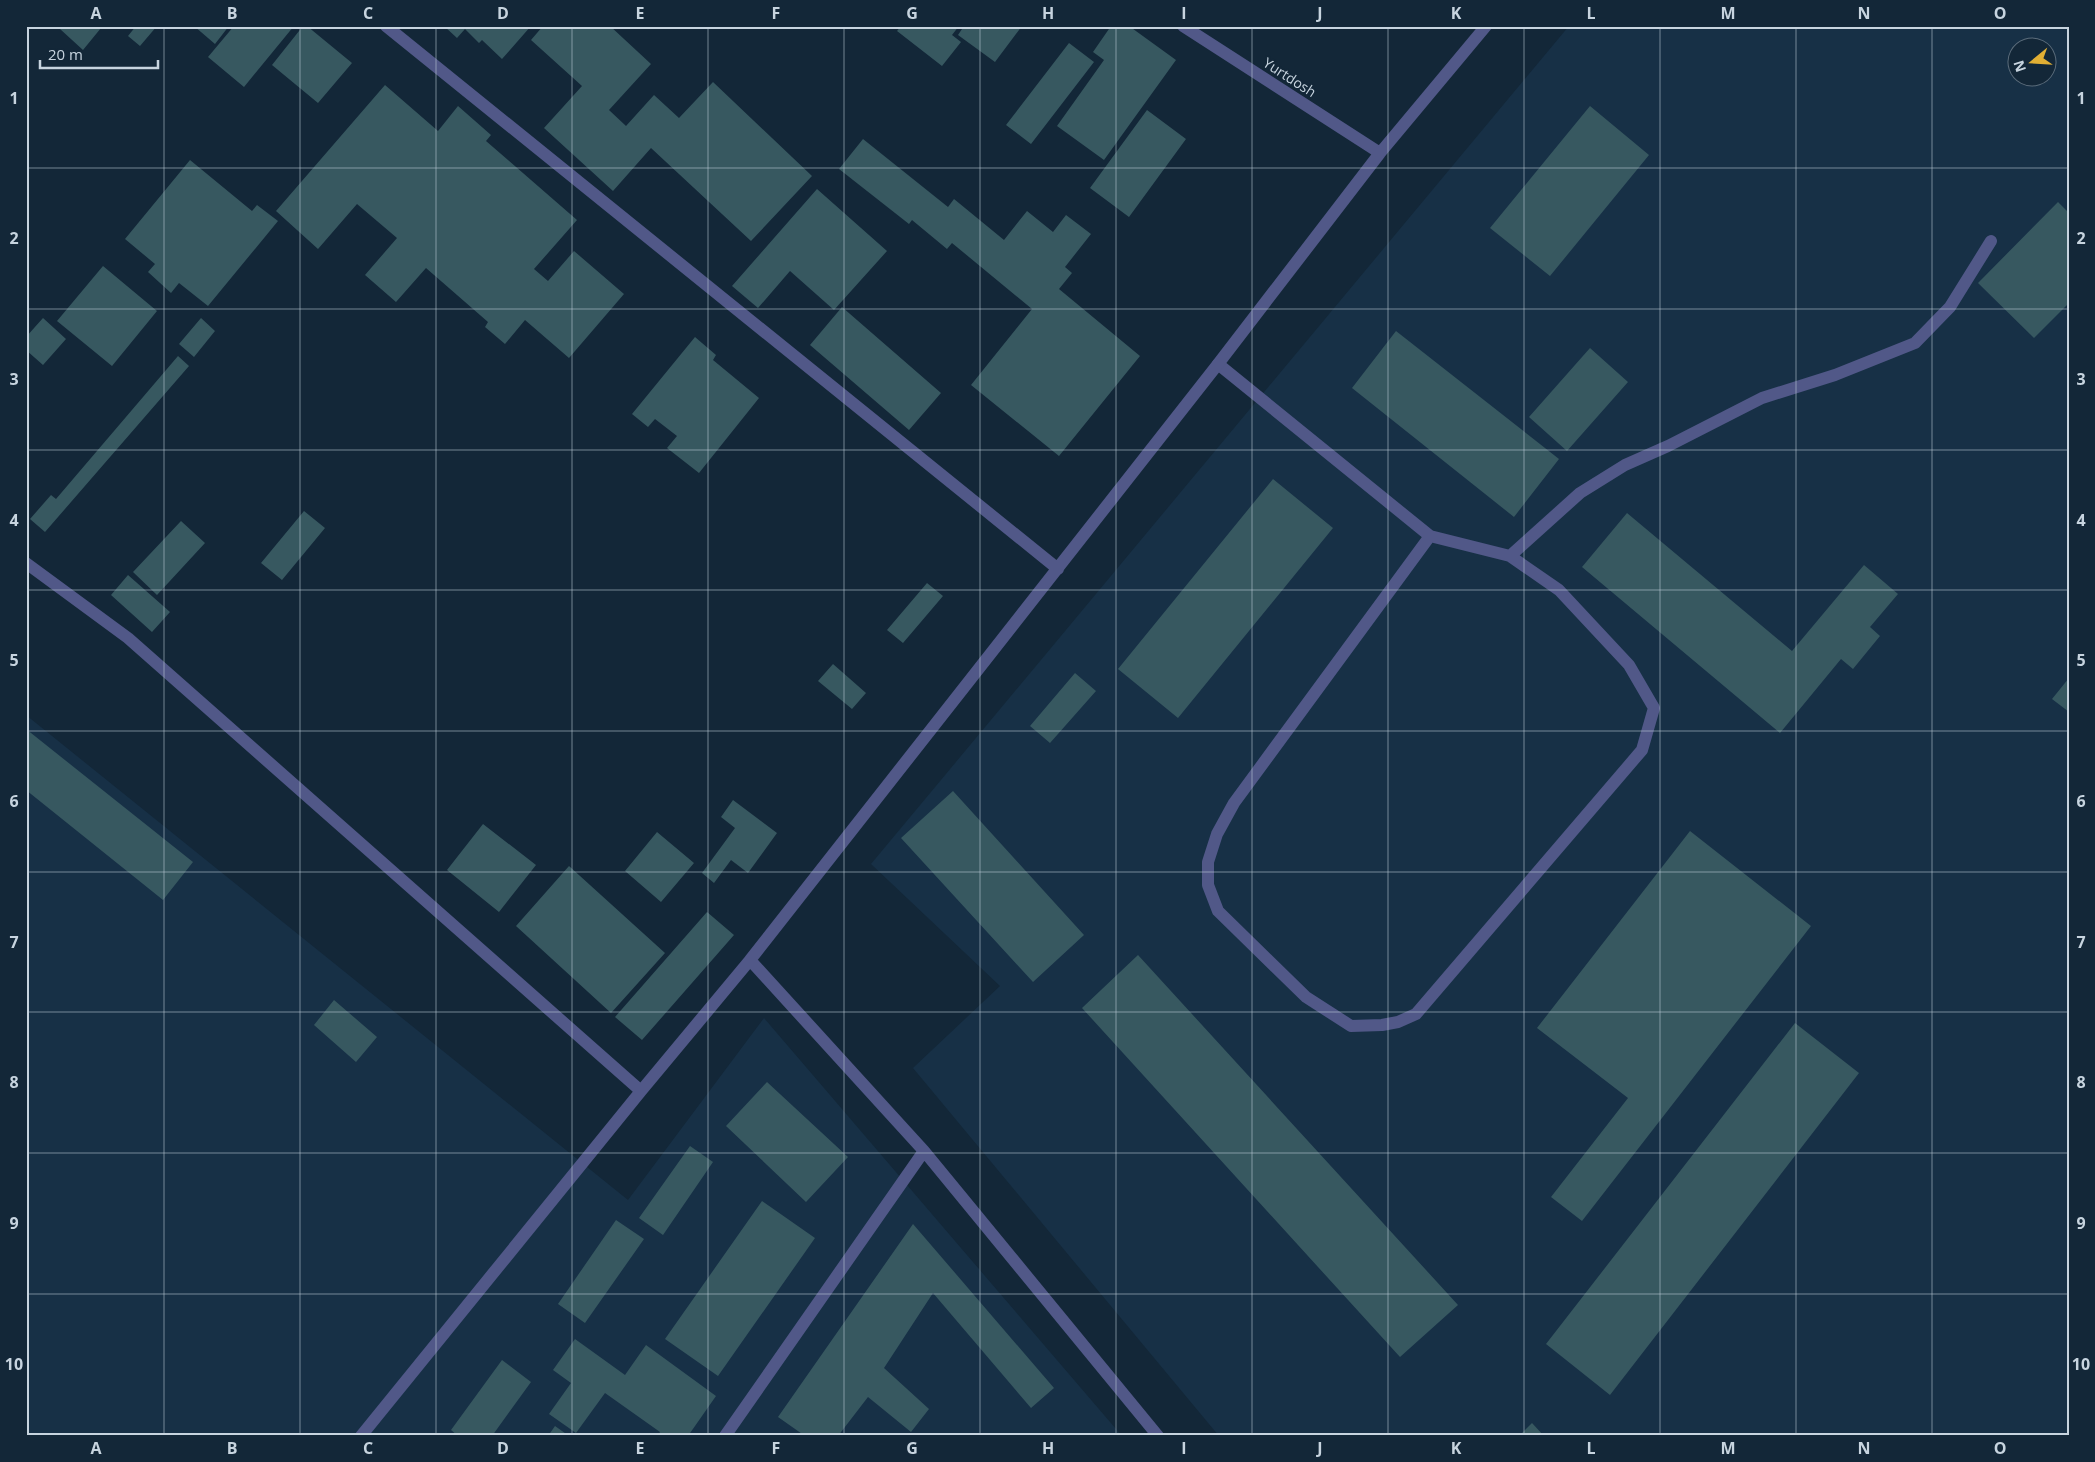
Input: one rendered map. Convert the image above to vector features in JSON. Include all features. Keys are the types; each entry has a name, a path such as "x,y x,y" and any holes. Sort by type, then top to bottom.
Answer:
{"street":[{"path":"386,26 1058,569"},
{"name":"Yurtdosh","path":"1183,26 1380,153"},
{"path":"362,1436 641,1091 750,960 1058,569 1380,153 1486,26"},
{"path":"1510,556 1580,493 1625,465 1668,446 1762,398 1835,375 1915,343 1950,306 1991,241"},
{"path":"1218,364 1430,536 1510,556 1559,590 1629,665 1654,708 1642,750 1416,1014 1390,1024 1351,1026 1306,997 1218,911 1208,885 1208,862 1217,834 1234,803 1430,536"},
{"path":"26,563 128,638 641,1091"},
{"path":"750,960 924,1151 1158,1436"},
{"path":"724,1436 924,1151"}],"shaded area":[{"path":"1569,26 2069,26 2069,1436 1219,1436 913,1068 1000,986 871,864"},
{"path":"26,715 628,1200 764,1018 1122,1436 26,1436"}],"building":[{"path":"63,26 99,26 101,28 83,50 60,29"},
{"path":"136,26 157,26 140,46 128,36"},
{"path":"194,26 229,26 215,44"},
{"path":"234,26 294,26 244,87 208,57"},
{"path":"303,26 307,26 352,63 318,103 272,65"},
{"path":"444,26 531,26 502,59 482,40 479,43 465,29 457,38"},
{"path":"543,26 610,26 651,64 609,110 626,126 654,95 679,118 713,82 812,176 751,241 651,148 613,191 544,128 582,86 531,40"},
{"path":"901,26 959,26 952,35 961,42 942,66 897,31"},
{"path":"964,26 1022,26 995,62 958,35"},
{"path":"1111,26 1129,26 1176,60 1104,160 1057,126 1104,60 1093,52"},
{"path":"1069,43 1094,62 1031,144 1006,125"},
{"path":"385,85 438,131 458,106 491,135 486,141 577,220 534,269 548,281 574,251 624,294 569,358 525,320 505,344 485,327 488,322 426,268 396,302 365,275 397,238 357,204 318,249 276,211"},
{"path":"1590,106 1649,155 1550,276 1490,228"},
{"path":"1147,110 1186,139 1129,217 1090,188"},
{"path":"863,139 948,207 954,199 1004,240 1027,211 1053,232 1066,215 1091,234 1065,267 1072,273 1059,289 1140,356 1059,456 971,385 1032,309 952,243 947,249 912,220 909,224 839,169"},
{"path":"190,160 252,211 257,205 278,221 208,306 179,283 171,293 148,272 155,264 125,239"},
{"path":"817,189 887,251 834,310 790,271 758,308 732,286"},
{"path":"2058,202 2069,213 2069,303 2034,338 1978,283"},
{"path":"103,266 157,311 112,366 57,321"},
{"path":"842,307 941,393 909,430 810,345"},
{"path":"43,318 66,339 43,365 26,350 26,337"},
{"path":"201,318 215,331 194,357 179,344"},
{"path":"1396,331 1559,459 1514,517 1352,388"},
{"path":"695,337 716,355 713,360 759,398 699,473 667,448 677,436 655,419 648,427 632,414"},
{"path":"1590,348 1628,382 1567,451 1529,417"},
{"path":"178,356 189,366 45,532 30,519 51,495 56,499"},
{"path":"1273,479 1333,528 1178,718 1118,669"},
{"path":"304,511 325,528 282,580 261,563"},
{"path":"1627,513 1792,651 1864,565 1898,594 1870,627 1880,636 1853,669 1841,659 1780,733 1582,567"},
{"path":"181,521 205,543 157,595 133,572"},
{"path":"128,575 170,612 152,632 111,595"},
{"path":"927,583 943,596 903,643 887,630"},
{"path":"833,664 866,693 852,709 818,681"},
{"path":"1075,673 1096,691 1050,743 1030,726"},
{"path":"2069,678 2069,712 2052,699"},
{"path":"26,729 193,862 163,900 26,790"},
{"path":"953,791 1084,935 1033,982 901,838"},
{"path":"733,800 777,833 748,873 731,860 714,883 702,873 735,828 721,817"},
{"path":"483,824 536,865 499,912 447,870"},
{"path":"1690,831 1811,926 1582,1221 1551,1197 1628,1098 1537,1028"},
{"path":"657,832 694,863 661,902 625,871"},
{"path":"569,866 665,953 611,1013 516,926"},
{"path":"707,912 734,935 642,1040 615,1017"},
{"path":"1138,955 1458,1305 1400,1357 1082,1008"},
{"path":"334,1000 377,1037 356,1062 314,1025"},
{"path":"1795,1023 1859,1073 1610,1395 1546,1344"},
{"path":"767,1082 848,1157 806,1202 726,1126"},
{"path":"690,1146 713,1162 663,1235 639,1218"},
{"path":"762,1201 815,1238 718,1376 665,1339"},
{"path":"616,1220 644,1239 585,1323 558,1304"},
{"path":"913,1224 1054,1388 1031,1408 933,1293 884,1368 929,1409 911,1432 868,1397 838,1436 805,1436 778,1417"},
{"path":"575,1339 625,1375 646,1345 716,1396 688,1436 658,1436 660,1432 605,1393 576,1433 549,1414 571,1383 553,1370"},
{"path":"502,1360 531,1382 492,1436 458,1436 451,1430"},
{"path":"1532,1423 1544,1436 1519,1436"},
{"path":"555,1426 569,1436 548,1436"}]}
